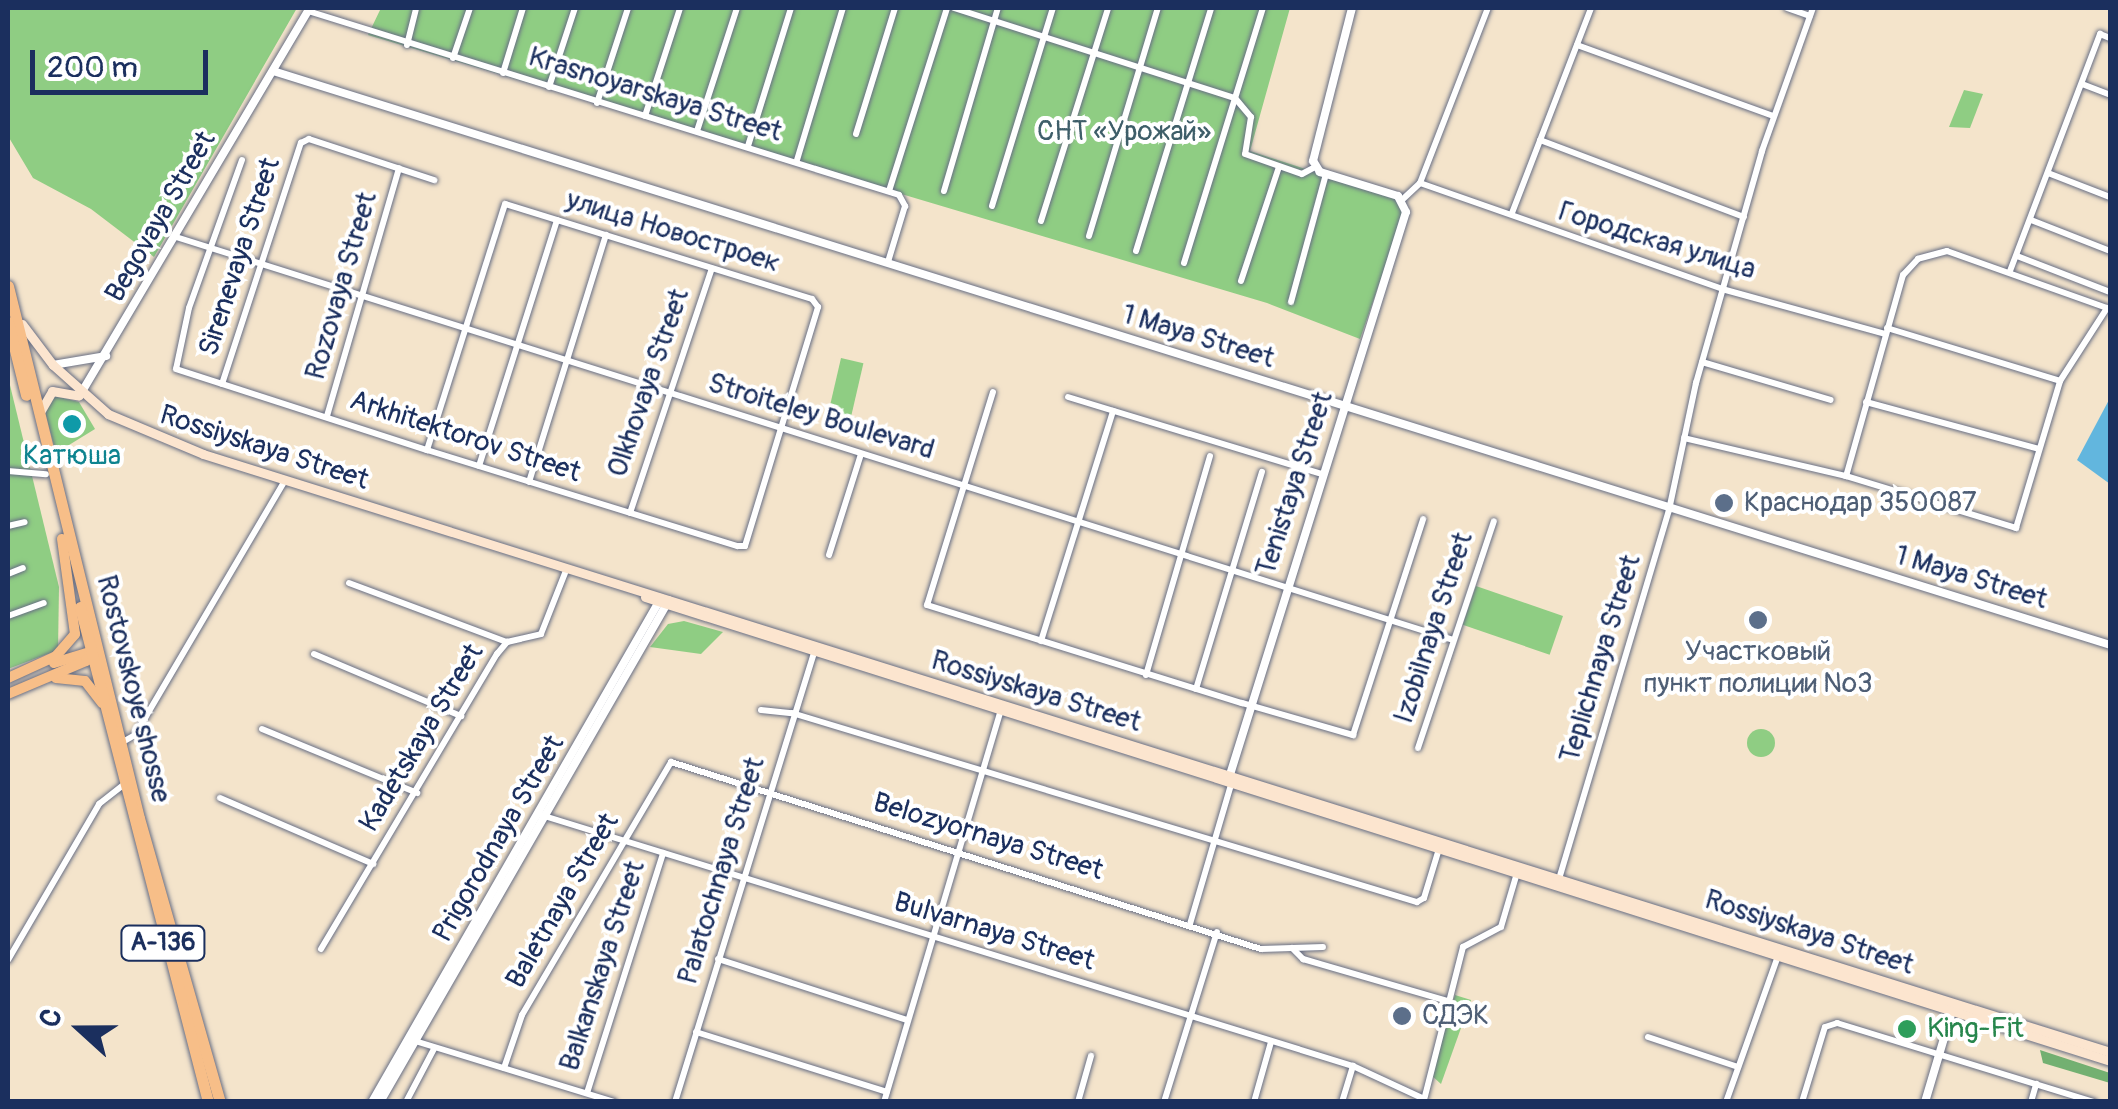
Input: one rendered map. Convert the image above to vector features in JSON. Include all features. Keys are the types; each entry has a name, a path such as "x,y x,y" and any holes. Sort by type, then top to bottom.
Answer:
{"highway":[{"name":"Rostovskoye shosse","path":"8,287 121,743 126,782 208,1102"},
{"name":"Rostovskoye shosse","path":"8,318 104,706 220,1102"}],"main road":[{"name":"Rossiyskaya Street","path":"8,287 27,336 80,394"},
{"name":"А-136","path":"8,318 19,336"},
{"name":"Rossiyskaya Street","path":"19,336 66,385 133,435 1954,1007 2110,1052"},
{"path":"40,424 48,393 80,394"},
{"name":"А-136","path":"8,678 62,653 77,623 62,539"},
{"name":"А-136","path":"95,637 91,652 102,664"},
{"name":"Rossiyskaya Street","path":"815,650 1000,712 1230,779 1517,873 1558,882 1936,1006 1954,1007 1969,1017 2110,1061"},
{"path":"8,678 91,652"},
{"path":"8,694 91,652"},
{"path":"36,683 80,678 104,706"}],"street":[{"path":"407,45 416,8"},
{"path":"453,58 470,8"},
{"path":"503,73 523,8"},
{"path":"550,87 576,8"},
{"path":"598,103 628,8"},
{"path":"645,116 680,8"},
{"path":"698,131 737,8"},
{"path":"748,146 791,8"},
{"path":"797,160 843,8"},
{"path":"856,134 895,8"},
{"path":"888,262 905,206 889,191 951,8 1235,98 1251,117 1245,154 1302,174 1314,164 1352,8"},
{"path":"944,191 998,8"},
{"path":"992,206 1053,8"},
{"path":"1041,221 1108,8"},
{"path":"1089,236 1158,8"},
{"path":"1136,251 1211,8"},
{"path":"1184,264 1263,8"},
{"path":"1314,164 1326,174 1402,199 1420,183 1488,8"},
{"path":"1512,213 1592,8"},
{"path":"1787,8 1812,12"},
{"name":"Krasnoyarskaya Street","path":"309,10 407,45 889,191"},
{"name":"Begovaya Street","path":"80,394 309,10"},
{"name":"Teplichnaya Street","path":"1558,882 1670,507 1722,288 1773,116 1812,12"},
{"path":"2006,270 2017,256 2100,34 2110,38"},
{"path":"1577,44 1773,116"},
{"name":"1 Maya Street","path":"273,72 2110,645"},
{"path":"2082,84 2110,95"},
{"name":"Sirenevaya Street","path":"222,384 302,143 309,138 399,168"},
{"path":"1540,140 1745,218"},
{"name":"Begovaya Street","path":"174,367 209,248 242,160"},
{"path":"1240,280 1278,167"},
{"path":"399,168 434,180"},
{"name":"Rozovaya Street","path":"327,416 399,168"},
{"path":"2048,172 2110,197"},
{"path":"1291,302 1326,174"},
{"name":"Городская улица","path":"1420,183 1512,213 1544,230 1722,288 2060,381"},
{"name":"Tenistaya Street","path":"1230,779 1285,586 1406,216 1402,199"},
{"name":"улица Новостроек","path":"464,328 505,204 812,298 818,314 781,427"},
{"path":"479,466 557,220"},
{"path":"2031,220 2110,251"},
{"path":"528,482 606,235"},
{"name":"Stroiteley Boulevard","path":"176,236 1453,640"},
{"path":"1683,441 1846,476 2016,528 2060,381 2107,308 1947,251 1918,259 1903,275 1846,476"},
{"path":"2017,256 2110,292"},
{"name":"Olkhovaya Street","path":"630,513 712,268"},
{"path":"427,450 464,328"},
{"path":"53,365 106,356"},
{"path":"1702,362 1831,400"},
{"name":"Arkhitektorov Street","path":"174,367 528,482 744,546 781,427"},
{"path":"993,392 928,605 1249,705 1353,735 1423,519"},
{"path":"1068,397 1321,474"},
{"path":"1866,402 2039,450"},
{"path":"1041,641 1113,410"},
{"path":"829,554 861,454"},
{"path":"1146,674 1210,456"},
{"path":"8,471 46,474"},
{"path":"1196,689 1262,472"},
{"path":"121,743 136,735 284,482"},
{"name":"Izobilnaya Street","path":"1418,748 1494,521"},
{"path":"8,526 25,522"},
{"path":"8,574 23,568"},
{"name":"Kadetskaya Street","path":"321,949 507,642 541,634 566,570"},
{"path":"349,582 507,642"},
{"name":"Prigorodnaya Street","path":"376,1102 664,602"},
{"path":"8,616 44,603"},
{"name":"Palatochnaya Street","path":"675,1102 772,794 792,713 815,650"},
{"path":"314,654 461,716"},
{"path":"760,710 792,713 1417,902 1424,898 1439,849"},
{"path":"884,1102 930,936 1000,712"},
{"path":"262,729 417,793"},
{"name":"Belozyornaya Street","path":"671,762 1261,949 1323,947"},
{"name":"Baletnaya Street","path":"504,1068 522,1016 671,762"},
{"path":"1190,924 1230,779"},
{"path":"8,960 98,804 126,782"},
{"path":"220,798 373,864"},
{"name":"Bulvarnaya Street","path":"542,815 1353,1066 1424,1100"},
{"name":"Balkanskaya Street","path":"587,1093 663,853"},
{"path":"1424,1100 1463,948 1501,927 1517,873"},
{"path":"1164,1102 1217,932"},
{"name":"Belozyornaya Street","path":"1292,948 1303,958 1448,1001"},
{"path":"1726,1102 1778,956"},
{"path":"718,960 908,1020"},
{"path":"1936,1006 1948,1027"},
{"path":"1925,1102 1954,1007"},
{"path":"1948,1027 1969,1017"},
{"path":"1802,1102 1825,1027 1837,1023 2094,1102"},
{"path":"696,1032 887,1092"},
{"path":"1648,1037 1738,1068"},
{"path":"412,1040 614,1102"},
{"path":"1254,1102 1272,1042"},
{"path":"406,1102 434,1048"},
{"path":"1078,1102 1092,1056"},
{"path":"1342,1102 1353,1066"},
{"path":"2030,1102 2036,1083"}],"green space":[{"path":"8,8 297,8 154,257 91,209 33,178 8,136"},
{"name":"СНТ «Урожай»","path":"381,8 1290,8 1250,151 1398,199 1405,209 1360,339 1267,303 368,35"},
{"path":"1964,90 1983,94 1970,128 1949,127"},
{"path":"841,358 863,363 850,420 828,415"},
{"path":"8,377 59,587 58,650 8,669"},
{"path":"55,396 79,402 95,429 56,453 45,412"},
{"path":"1476,586 1563,616 1550,655 1463,625"},
{"path":"684,621 723,632 701,654 650,647 668,624"},
{"path":"1761,729 1771,733 1775,743 1771,753 1761,757 1751,753 1747,743 1751,733"},
{"path":"1455,995 1471,1000 1441,1084 1431,1075"},
{"path":"2040,1050 2110,1073 2110,1083 2043,1063"}],"water":[{"path":"2110,398 2110,484 2077,460"}],"place":[{"name":"Катюша","path":"72,424"},
{"name":"Краснодар 350087","path":"1724,503"},
{"name":"Участковый пункт полиции №3","path":"1758,620"},
{"name":"СДЭК","path":"1402,1016"},
{"name":"King-Fit","path":"1907,1029"}]}
